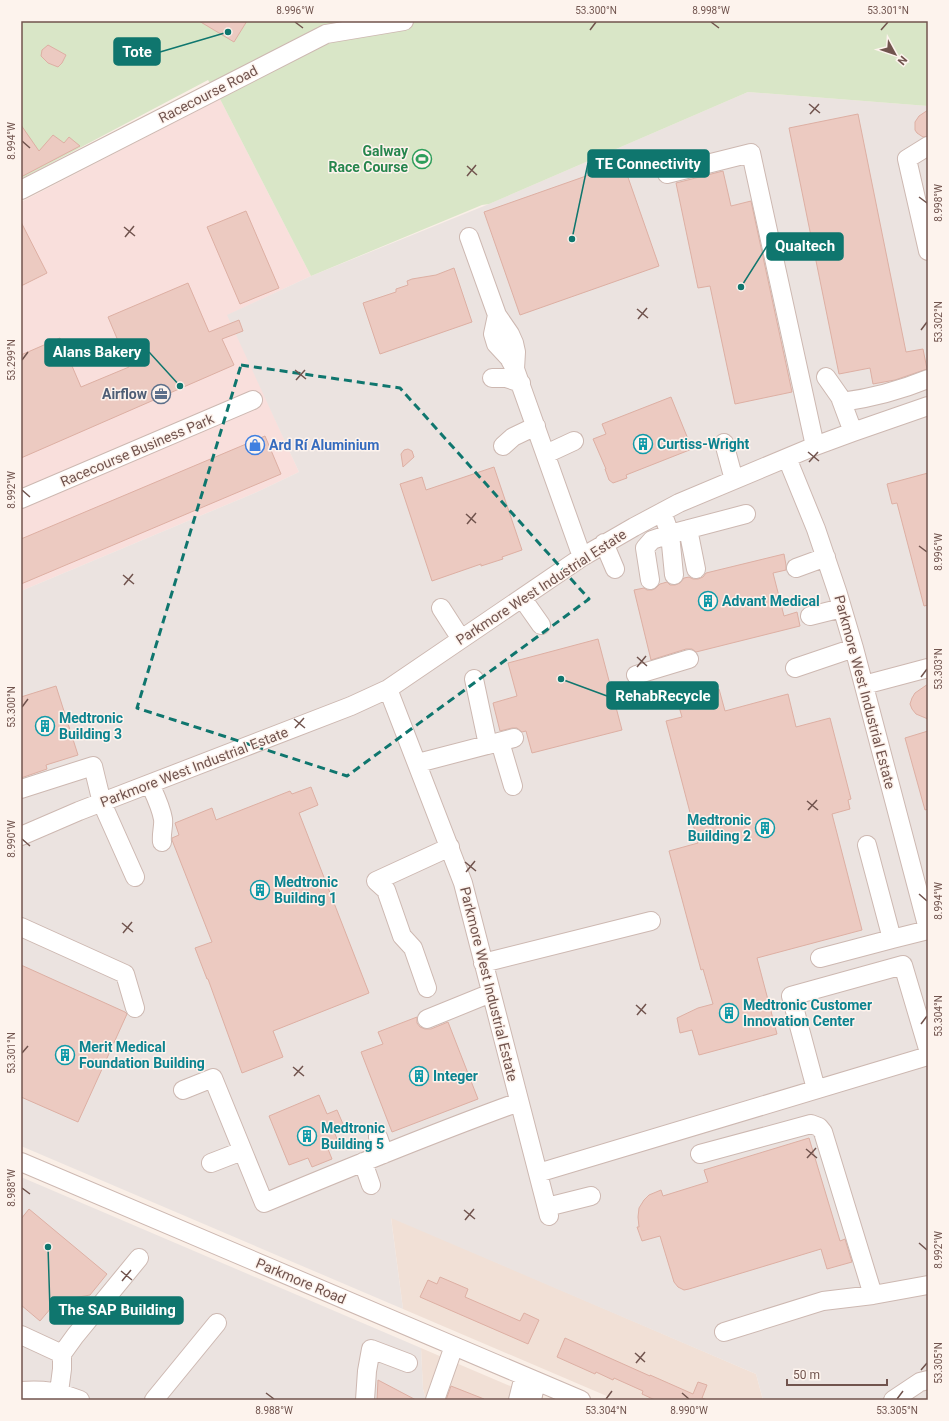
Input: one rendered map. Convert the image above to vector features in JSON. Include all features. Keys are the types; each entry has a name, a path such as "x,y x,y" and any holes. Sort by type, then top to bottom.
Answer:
{"street":[{"path":"301,46 322,21"},
{"name":"Racecourse Road","path":"21,190 326,34 404,21"},
{"path":"928,146 907,159 928,251"},
{"path":"667,174 751,153 815,446"},
{"path":"469,237 496,315 510,334 514,343 518,376 582,557"},
{"path":"492,378 518,376"},
{"path":"826,377 840,397 852,432"},
{"path":"842,402 862,399 913,385 928,379"},
{"name":"Racecourse Business Park","path":"21,499 253,400"},
{"name":"Parkmore West Industrial Estate","path":"21,836 351,706 388,689 582,557 604,543 662,512 815,446 928,406"},
{"path":"503,446 513,437 536,426"},
{"path":"546,454 574,441"},
{"path":"724,443 734,480"},
{"name":"Parkmore West Industrial Estate","path":"788,458 826,557 854,648 924,894 928,930"},
{"path":"662,512 670,534 674,575"},
{"path":"650,580 645,548 652,540 746,514"},
{"path":"688,529 696,569"},
{"path":"604,543 615,569"},
{"path":"796,568 826,557"},
{"path":"522,598 541,625"},
{"path":"441,608 461,640"},
{"path":"810,616 842,608"},
{"path":"795,668 854,648"},
{"path":"636,675 689,659"},
{"path":"864,685 928,668"},
{"path":"474,679 501,742 513,786"},
{"name":"Parkmore West Industrial Estate","path":"388,689 418,762 463,883 548,1211 590,1196"},
{"path":"418,762 501,742"},
{"path":"21,789 93,766 102,803 135,877"},
{"path":"150,784 163,818 161,830 162,842"},
{"path":"867,845 892,939"},
{"path":"427,988 413,948 402,936 386,890 376,881 450,847"},
{"path":"483,963 651,921"},
{"path":"21,927 125,974 134,1008"},
{"path":"820,958 928,930"},
{"path":"816,1089 791,996 903,965 928,1050"},
{"path":"427,1019 491,993"},
{"path":"538,1173 928,1056"},
{"path":"183,1090 213,1078 264,1204 363,1162 519,1102"},
{"path":"700,1154 811,1124 819,1127 823,1132 873,1295"},
{"path":"378,1137 384,1154"},
{"path":"211,1163 242,1151"},
{"name":"Parkmore Road","path":"21,1162 581,1400"},
{"path":"363,1162 372,1184"},
{"path":"59,1392 62,1354 139,1258"},
{"path":"724,1332 823,1301 873,1295 928,1284"},
{"path":"154,1400 217,1323"},
{"path":"21,1335 62,1354"},
{"path":"435,1400 454,1346"},
{"path":"365,1400 367,1370 371,1349 408,1363"},
{"path":"518,1400 530,1378"},
{"path":"530,1378 532,1400"},
{"path":"893,1400 920,1382 928,1380"},
{"path":"21,1391 38,1389 59,1392 80,1400"}],"highlighted area":[{"path":"241,365 400,388 589,599 347,776 137,708"}],"shaded area":[{"path":"748,92 928,106 928,1400 763,1400 756,1374 391,1218 403,1309 21,1146 21,591 257,492 299,472 227,315 311,276 489,204"},
{"path":"220,99 311,276 228,315 299,472 257,492 21,591 21,202"},
{"path":"21,1177 421,1348 423,1389 426,1400 21,1400"},
{"path":"391,1217 756,1374 763,1400 616,1400 403,1309"},
{"path":"421,1348 543,1400 426,1400 423,1389"}],"green space":[{"name":"Galway Race Course","path":"21,21 928,21 928,106 748,92 489,204 482,205 311,276 220,99 208,80 21,179"}],"building":[{"path":"199,21 247,21 234,42"},
{"path":"48,45 66,55 58,67 48,63 41,56 42,50"},
{"path":"928,110 928,136 923,137 915,130 915,122 919,116"},
{"path":"858,114 906,352 923,349 927,369 895,380 873,384 870,368 839,374 789,128"},
{"path":"21,125 39,151 53,135 64,143 69,137 80,146 21,177"},
{"path":"623,163 659,266 520,315 484,212"},
{"path":"723,171 731,206 751,201 792,392 735,404 710,286 698,288 676,183"},
{"path":"246,211 279,288 240,304 207,227"},
{"path":"21,222 47,273 21,286"},
{"path":"454,268 472,322 380,354 363,303 396,292 396,289 408,285 407,281 412,279 436,275"},
{"path":"188,283 209,332 239,320 243,331 222,339 234,365 21,458 21,355 60,338 81,387 129,367 108,317"},
{"name":"Curtiss-Wright","path":"671,397 692,449 626,475 627,478 613,483 609,480 606,469 593,439 606,434 602,424"},
{"path":"265,436 281,474 21,584 21,539"},
{"path":"408,449 412,451 414,457 403,467 401,454 404,450"},
{"path":"494,467 522,550 502,557 503,559 481,566 481,564 432,581 400,484 422,477 426,490"},
{"path":"928,473 928,605 924,606 897,503 892,504 887,484"},
{"name":"Advant Medical","path":"784,554 786,570 773,573 784,616 797,612 800,626 696,652 692,649 686,649 651,660 634,590 644,588 647,590 652,590 660,584 667,582 670,585 675,585 680,583 684,578 689,577 698,579 703,577 706,573"},
{"path":"598,639 622,730 532,753 526,731 522,732 517,728 512,728 500,731 493,703 517,696 508,663"},
{"path":"928,684 928,719 916,714 910,704 915,693"},
{"name":"Medtronic Building 3","path":"56,686 78,755 46,765 47,769 21,778 21,697"},
{"name":"Medtronic Building 2","path":"719,689 725,711 788,694 796,727 830,718 851,799 848,800 850,809 832,814 862,930 757,958 777,1034 699,1055 692,1030 680,1033 677,1018 698,1008 713,1004 703,969 701,970 669,851 698,843 666,721 682,717 677,700"},
{"path":"928,731 928,809 925,810 905,738"},
{"name":"Medtronic Building 1","path":"311,787 318,805 299,813 369,993 273,1031 283,1057 242,1073 208,979 195,948 212,942 172,840 172,838 179,835 175,823 212,808 216,820 290,791 292,794"},
{"name":"Merit Medical Foundation Building","path":"21,965 127,1014 78,1122 21,1097"},
{"name":"Integer","path":"417,1017 417,1023 420,1027 425,1029 431,1029 448,1022 478,1099 392,1132 361,1052 383,1044 378,1032"},
{"name":"Medtronic Building 5","path":"319,1095 327,1114 337,1110 343,1124 333,1129 339,1144 328,1149 332,1159 312,1167 308,1158 289,1165 269,1116"},
{"path":"809,1138 840,1241 845,1239 852,1262 827,1269 821,1249 689,1289 684,1290 678,1287 674,1282 660,1236 642,1241 637,1227 639,1227 639,1208 644,1200 649,1195 661,1190 663,1196 708,1182 704,1170"},
{"path":"29,1209 107,1274 90,1295 57,1301 40,1321 21,1305 21,1219"},
{"path":"440,1277 468,1289 465,1297 520,1321 524,1313 539,1320 528,1344 420,1297 428,1280 437,1284"},
{"path":"565,1338 693,1394 698,1382 707,1385 702,1398 707,1400 655,1400 642,1394 643,1391 614,1378 613,1380 596,1372 595,1374 557,1357"},
{"path":"378,1380 416,1400 377,1400"},
{"path":"451,1386 484,1399 484,1400 446,1400"}],"place":[{"name":"Tote","path":"228,32"},
{"name":"Galway Race Course","path":"422,159"},
{"name":"TE Connectivity","path":"572,239"},
{"name":"Qualtech","path":"741,287"},
{"name":"Alans Bakery","path":"180,386"},
{"name":"Airflow","path":"161,394"},
{"name":"Curtiss-Wright","path":"643,444"},
{"name":"Ard Rí Aluminium","path":"255,445"},
{"name":"Advant Medical","path":"708,601"},
{"name":"RehabRecycle","path":"561,679"},
{"name":"Medtronic Building 3","path":"45,726"},
{"name":"Medtronic Building 2","path":"765,828"},
{"name":"Medtronic Building 1","path":"260,890"},
{"name":"Medtronic Customer Innovation Center","path":"729,1013"},
{"name":"Merit Medical Foundation Building","path":"65,1055"},
{"name":"Integer","path":"419,1076"},
{"name":"Medtronic Building 5","path":"307,1136"},
{"name":"The SAP Building","path":"48,1247"}]}
